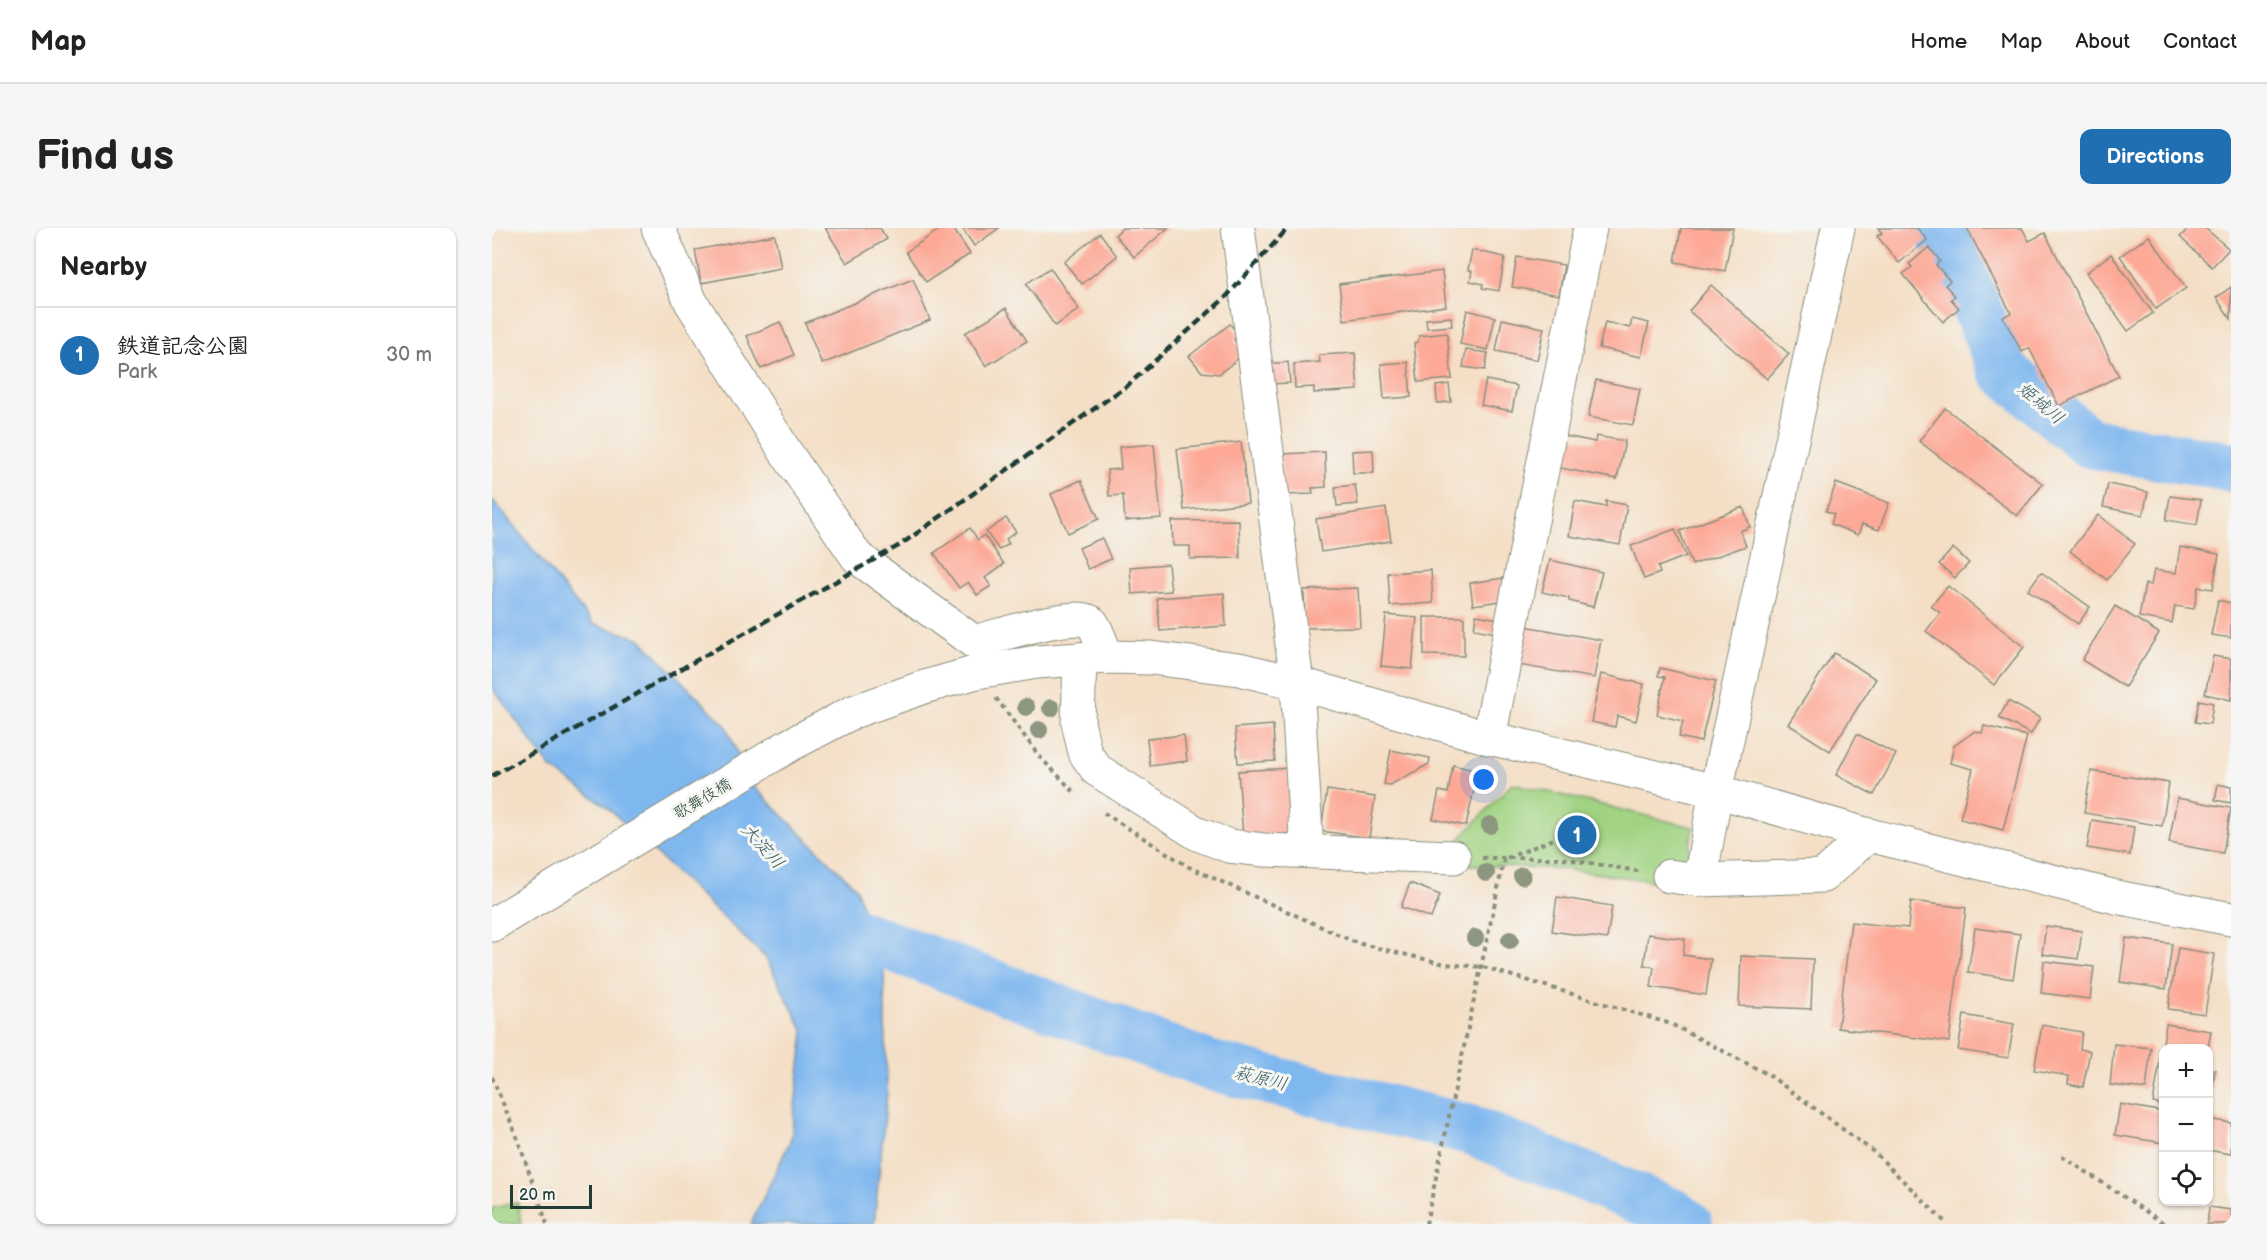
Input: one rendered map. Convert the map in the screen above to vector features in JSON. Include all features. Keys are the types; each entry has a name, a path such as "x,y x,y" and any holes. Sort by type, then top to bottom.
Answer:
{"street":[{"path":"1238,228 1298,682 1307,851"},
{"path":"1489,738 1590,228"},
{"path":"1838,228 1716,791 1684,878 1823,876 1869,835"},
{"path":"666,229 691,302 785,451 857,557 974,642 1056,621 1080,617 1091,622 1094,658 1078,722 1085,753 1097,770 1198,834 1229,846 1264,850 1454,857"},
{"name":"歌舞伎橋","path":"492,925 790,745 853,712 921,688 977,672 1037,662 1094,658 1151,658 1239,669 1298,682 1489,738 1716,791 1869,835 2116,897 2231,919"}],"path":[{"path":"977,672 1040,757"},
{"path":"1504,860 1559,837 1580,839"},
{"path":"1504,860 1561,858 1684,878"},
{"path":"1426,1224 1504,860"},
{"path":"1189,867 1357,943 1445,964 1482,967 1671,1024 1769,1075 1874,1152 1947,1224"},
{"path":"492,1077 517,1137 548,1224"},
{"path":"2062,1156 2165,1224"}],"green space":[{"path":"1512,783 1693,827 1686,870 1668,883 1564,869 1453,864 1456,843"},
{"path":"518,1203 521,1224 492,1224 492,1208"}],"water":[{"name":"大淀川","path":"492,499 593,624 639,638 726,726 750,783 856,888 884,973 887,1093 874,1224 751,1224 791,1139 804,1032 766,958 606,806 551,768 492,687"}],"building":[{"path":"825,228 880,228 887,239 847,263"},
{"path":"942,228 953,228 970,254 926,282 906,252"},
{"path":"962,228 999,228 974,246"},
{"path":"1122,228 1168,228 1134,257 1115,235"},
{"path":"1681,228 1733,228 1725,271 1675,262"},
{"path":"1878,228 1917,228 1927,240 1899,263 1877,236 1882,233"},
{"path":"1967,228 2022,228 2029,241 2045,233 2119,376 2059,406 2029,348 2022,352 2003,317 2011,313"},
{"path":"2189,228 2205,228 2229,249 2212,267 2180,237"},
{"path":"1100,233 1117,256 1082,284 1064,262"},
{"path":"775,235 781,268 701,283 695,250"},
{"path":"2149,236 2186,288 2156,309 2120,256"},
{"path":"1929,247 1940,261 1936,265 1950,281 1945,285 1955,296 1951,299 1959,308 1943,322 1903,274 1912,267 1909,264"},
{"path":"1472,250 1505,257 1499,291 1482,288 1483,284 1470,281 1472,271 1468,270"},
{"path":"2111,254 2153,313 2128,331 2086,273"},
{"path":"1517,257 1564,265 1559,295 1512,287"},
{"path":"1050,268 1079,309 1055,326 1026,284"},
{"path":"1442,271 1446,306 1344,320 1339,284"},
{"path":"913,279 930,320 822,364 805,323"},
{"path":"1711,285 1789,354 1767,379 1689,311"},
{"path":"2231,287 2231,319 2216,298"},
{"path":"1006,308 1027,341 986,366 965,333"},
{"path":"1467,310 1495,317 1488,350 1460,344"},
{"path":"1451,317 1452,326 1427,328 1426,319"},
{"path":"1502,319 1544,328 1537,360 1496,351"},
{"path":"1632,319 1649,323 1641,357 1599,348 1605,322 1630,328"},
{"path":"780,322 794,355 761,369 747,336"},
{"path":"1230,324 1239,335 1234,339 1245,353 1219,374 1202,372 1189,356"},
{"path":"1447,333 1452,379 1418,382 1414,343 1418,342 1419,336"},
{"path":"1466,350 1488,353 1485,370 1463,367"},
{"path":"1355,353 1358,390 1314,393 1314,387 1295,388 1294,364 1320,362 1319,355"},
{"path":"1288,362 1290,383 1268,384 1267,364"},
{"path":"1408,362 1411,397 1384,399 1381,364"},
{"path":"1486,380 1517,386 1512,411 1481,405"},
{"path":"1596,380 1640,389 1633,425 1588,417"},
{"path":"1449,384 1451,402 1437,403 1436,386"},
{"path":"1945,408 2043,484 2017,516 1919,441"},
{"path":"1561,435 1595,442 1596,436 1625,441 1617,479 1555,467"},
{"path":"1241,442 1248,503 1184,510 1177,449"},
{"path":"1154,444 1161,518 1125,521 1123,495 1109,496 1107,470 1121,469 1119,447"},
{"path":"1373,450 1374,473 1353,473 1352,451"},
{"path":"1325,452 1326,487 1312,488 1313,494 1282,495 1281,454"},
{"path":"1081,480 1099,519 1068,533 1051,494"},
{"path":"1836,483 1889,503 1879,530 1862,524 1858,535 1831,524 1834,514 1826,511"},
{"path":"2108,484 2148,492 2143,515 2103,507"},
{"path":"1355,485 1358,504 1337,506 1335,487"},
{"path":"2170,496 2201,500 2197,525 2166,520"},
{"path":"1575,501 1606,507 1606,501 1627,505 1620,545 1569,536"},
{"path":"1743,507 1750,527 1740,531 1746,546 1692,565 1680,531"},
{"path":"1386,508 1391,541 1321,552 1316,519"},
{"path":"2098,515 2135,544 2107,580 2070,551"},
{"path":"1006,518 1016,532 1006,539 1009,544 999,550 986,532"},
{"path":"1239,520 1240,558 1190,559 1190,546 1173,546 1172,521"},
{"path":"970,528 978,540 984,535 1004,564 985,578 991,586 977,595 968,582 959,588 934,553"},
{"path":"1675,529 1686,556 1658,567 1660,573 1644,579 1631,546"},
{"path":"1102,538 1111,559 1088,569 1079,548"},
{"path":"2180,547 2219,554 2213,589 2198,587 2194,609 2175,606 2172,623 2139,617 2145,584 2151,585 2154,570 2176,573"},
{"path":"1953,548 1969,563 1955,578 1939,564"},
{"path":"1550,560 1602,572 1593,607 1569,601 1569,598 1542,592"},
{"path":"1168,564 1171,591 1132,594 1130,567"},
{"path":"1431,570 1433,603 1390,606 1388,573"},
{"path":"2041,572 2090,607 2078,624 2028,590"},
{"path":"1503,578 1505,595 1500,596 1501,601 1473,605 1470,583"},
{"path":"1948,586 2024,647 1994,685 1926,631 1940,613 1931,606"},
{"path":"1358,588 1360,627 1305,628 1304,590"},
{"path":"1224,593 1226,626 1160,631 1157,598"},
{"path":"2218,600 2231,603 2231,638 2211,635"},
{"path":"2115,606 2159,633 2125,687 2082,660"},
{"path":"1386,615 1417,618 1412,669 1381,666"},
{"path":"1476,615 1499,619 1496,633 1474,629"},
{"path":"1424,617 1464,617 1464,656 1424,655"},
{"path":"1525,626 1601,640 1594,678 1518,665"},
{"path":"1834,653 1876,679 1830,751 1788,724"},
{"path":"2213,656 2231,659 2231,700 2205,694"},
{"path":"1660,668 1716,681 1701,742 1679,737 1683,721 1657,715 1665,677 1658,676"},
{"path":"1601,674 1644,684 1636,721 1617,716 1615,727 1591,722"},
{"path":"2199,700 2213,703 2210,724 2195,722"},
{"path":"2008,701 2040,718 2031,734 1999,718"},
{"path":"1273,725 1275,761 1238,763 1235,728"},
{"path":"1984,726 2027,736 2003,830 1960,819 1973,769 1950,763 1954,746 1975,731 1982,733"},
{"path":"1857,734 1896,754 1874,795 1836,775"},
{"path":"1184,735 1187,761 1150,766 1147,739"},
{"path":"1391,750 1430,758 1429,764 1390,785 1384,784"},
{"path":"1453,765 1478,771 1466,826 1433,819 1439,791 1448,793"},
{"path":"1289,768 1293,833 1243,837 1238,771"},
{"path":"2091,771 2169,783 2162,826 2084,813"},
{"path":"2218,784 2231,787 2231,803 2215,800"},
{"path":"1327,790 1375,797 1369,838 1321,831"},
{"path":"2177,798 2231,808 2223,853 2169,843"},
{"path":"2092,820 2134,827 2130,855 2087,848"},
{"path":"1410,883 1440,895 1431,918 1401,907"},
{"path":"1557,897 1612,906 1607,939 1552,931"},
{"path":"1911,901 1966,908 1949,1042 1838,1028 1851,922 1908,928"},
{"path":"2046,926 2082,931 2078,959 2042,954"},
{"path":"1975,928 2020,934 2013,979 1968,972"},
{"path":"1648,934 1685,939 1683,955 1711,959 1706,995 1651,987 1654,967 1644,965"},
{"path":"2126,938 2172,944 2166,989 2120,982"},
{"path":"2178,948 2214,954 2205,1014 2168,1009"},
{"path":"1741,956 1813,959 1811,1009 1739,1006"},
{"path":"2044,961 2094,967 2090,999 2041,993"},
{"path":"1964,1015 2014,1024 2008,1058 1958,1050"},
{"path":"2166,1024 2211,1031 2209,1044 2163,1044"},
{"path":"2042,1025 2082,1032 2080,1049 2090,1051 2083,1087 2068,1084 2069,1076 2034,1070"},
{"path":"2114,1044 2151,1048 2146,1089 2110,1085"},
{"path":"2159,1067 2159,1104 2153,1103"},
{"path":"2120,1104 2159,1111 2159,1142 2115,1135"},
{"path":"2213,1120 2231,1123 2231,1154 2213,1151"},
{"path":"2209,1207 2231,1210 2231,1224 2207,1224"}],"waterway":[{"name":"姫城川","path":"1937,228 1952,251 2003,370 2089,443 2231,467"},
{"name":"萩原川","path":"834,925 1208,1065 1471,1130 1675,1214 1688,1224"}],"railway":[{"path":"492,776 900,545 1128,385 1226,297 1288,228"}],"place":[{"name":"鉄道記念公園","path":"1577,835"}]}
